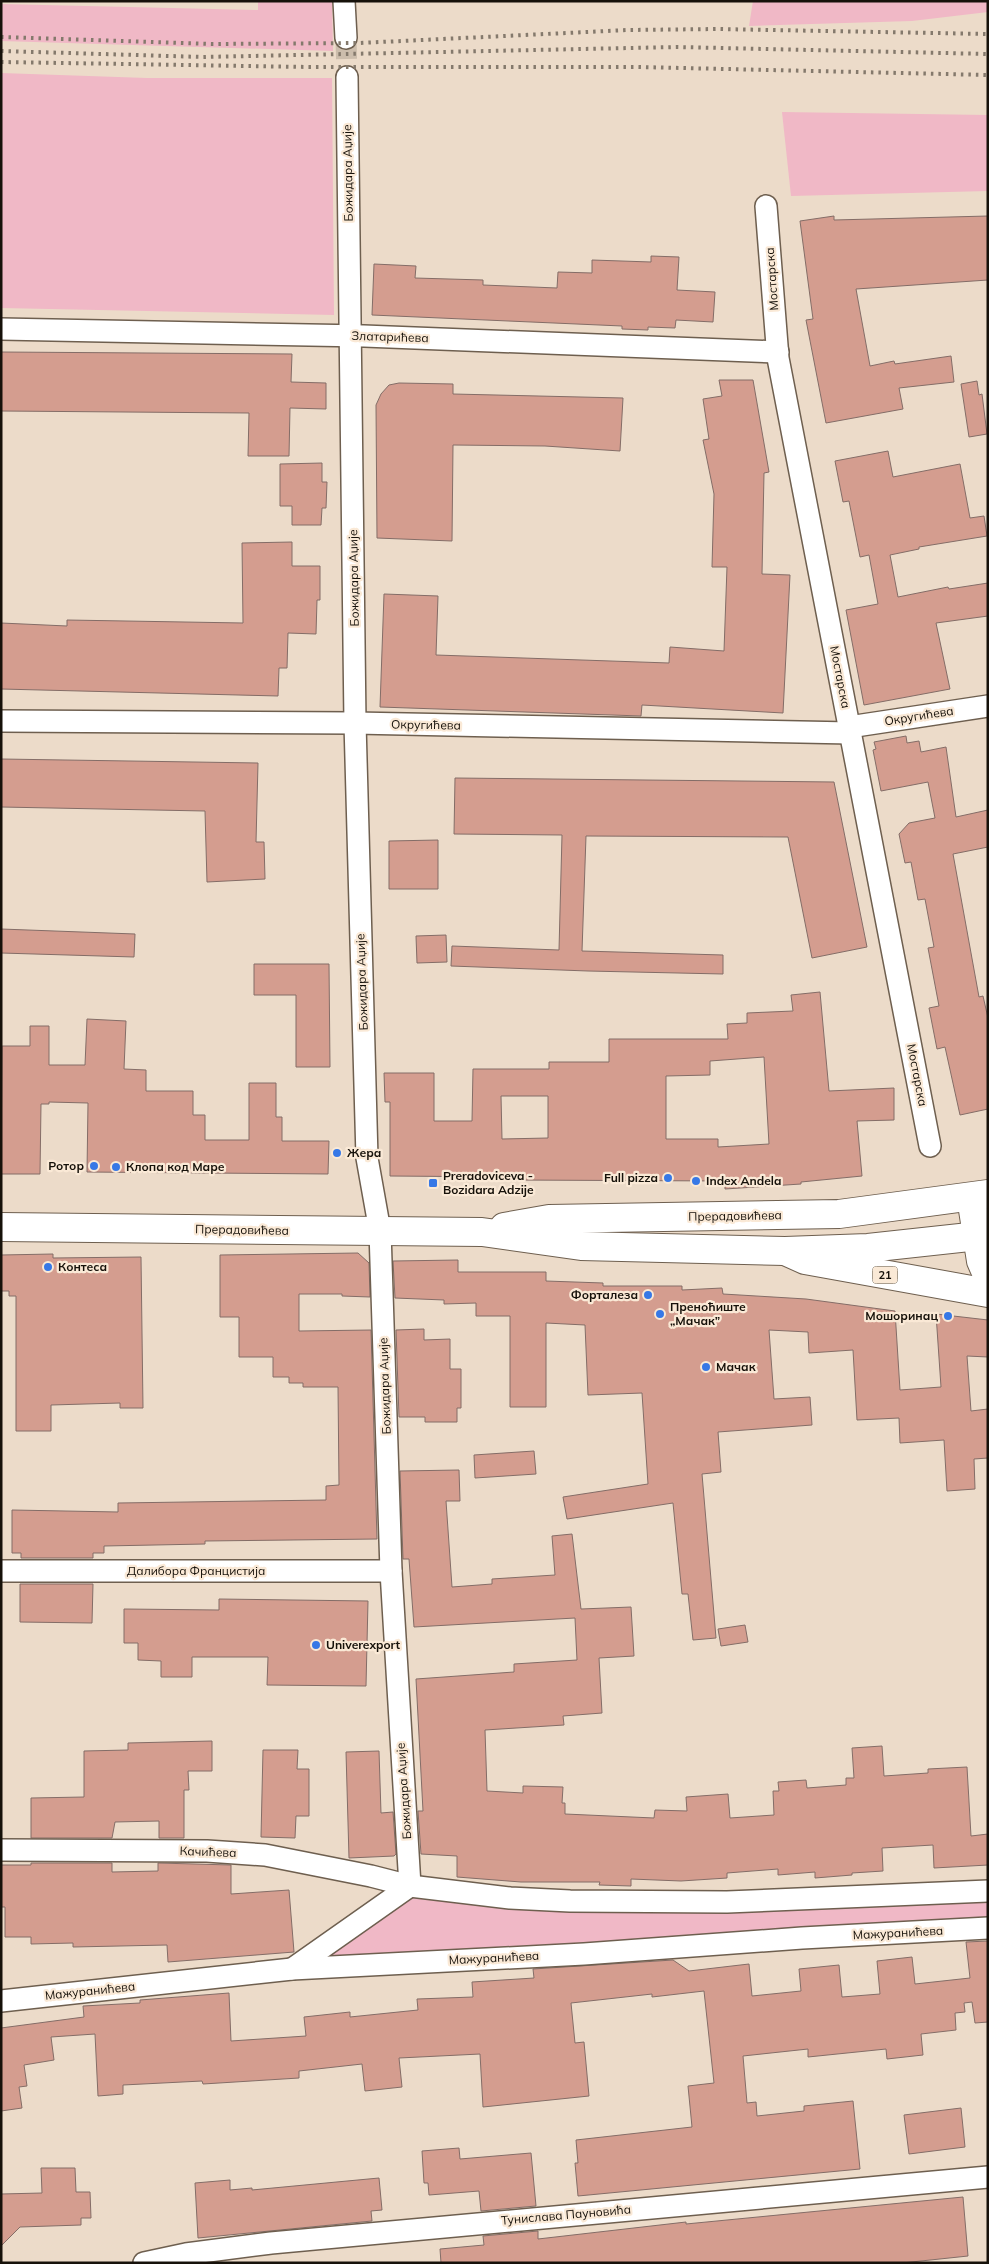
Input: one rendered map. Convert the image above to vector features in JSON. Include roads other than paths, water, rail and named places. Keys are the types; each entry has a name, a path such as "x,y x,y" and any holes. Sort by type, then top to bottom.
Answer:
{"main road":[{"name":"Прерадовићева","path":"482,1232 549,1219 839,1214 981,1198"},
{"path":"981,1198 981,1261 988,1277"},
{"name":"Прерадовићева","path":"1,1227 482,1232 581,1246 784,1251 868,1248 982,1236"},
{"name":"21","path":"784,1251 805,1260 988,1293"}],"street":[{"path":"344,1 346,38"},
{"name":"Божидара Аџије","path":"346,77 356,723 367,1158 380,1231 391,1571 410,1886"},
{"name":"Мостарска","path":"766,206 778,352 930,1146"},
{"name":"Златарићева","path":"1,329 350,336 778,352"},
{"name":"Округићева","path":"1,721 356,723 850,730 988,706"},
{"name":"Далибора Францистија","path":"1,1571 391,1571"},
{"name":"Качићева","path":"1,1850 240,1853 309,1863 410,1886"},
{"path":"292,1969 410,1886 510,1898 646,1903 727,1902 988,1891"},
{"name":"Мажуранићева","path":"1,2001 292,1969 584,1954 802,1938 988,1928"},
{"name":"Тунислава Пауновића","path":"143,2262 186,2254 271,2243 988,2177"}],"tunnel":[{"path":"346,38 347,77"}],"railway":[{"path":"1,37 213,44 360,43 628,30 717,29 988,34"},
{"path":"1,51 203,57 677,47 988,54"},
{"path":"1,62 309,67 638,67 988,75"}],"place":[{"name":"Жера","path":"337,1153"},
{"name":"Ротор","path":"94,1166"},
{"name":"Клопа код Маре","path":"116,1167"},
{"name":"Full pizza","path":"668,1178"},
{"name":"Index Andela","path":"696,1181"},
{"name":"Preradoviceva - Bozidara Adzije","path":"433,1183"},
{"name":"Контеса","path":"48,1267"},
{"name":"Форталеза","path":"648,1295"},
{"name":"Преноћиште „Мачак”","path":"660,1314"},
{"name":"Мошоринац","path":"948,1316"},
{"name":"Мачак","path":"706,1367"},
{"name":"Univerexport","path":"316,1645"}]}
